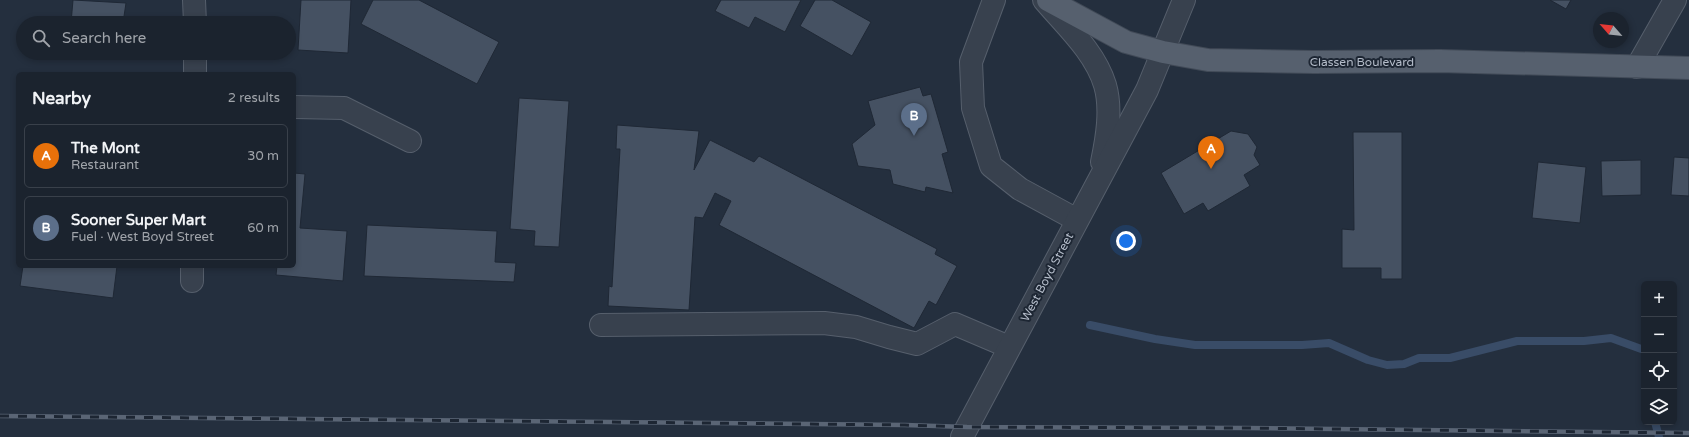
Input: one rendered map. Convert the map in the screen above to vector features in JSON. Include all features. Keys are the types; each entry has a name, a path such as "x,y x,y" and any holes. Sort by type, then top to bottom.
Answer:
{"main road":[{"name":"Classen Boulevard","path":"1048,0 1126,42 1162,52 1208,60 1314,62 1440,61 1689,68"}],"street":[{"path":"194,0 194,16"},
{"path":"994,0 971,62 973,108 991,166 1020,189 1077,220"},
{"path":"1044,0 1084,48 1095,64 1105,86 1108,110 1106,140 1098,180"},
{"name":"West Boyd Street","path":"962,437 1147,90 1184,0"},
{"path":"1637,67 1675,0"},
{"path":"195,60 195,72"},
{"path":"296,107 344,108 410,141"},
{"path":"601,325 824,323 856,327 917,344 955,324 1009,347"}],"building":[{"path":"73,0 126,3 124,16 72,16"},
{"path":"301,0 351,0 348,53 298,50"},
{"path":"373,0 419,0 499,42 477,84 361,24"},
{"path":"721,0 801,0 785,32 755,17 749,28 715,11"},
{"path":"815,0 832,0 871,22 852,56 800,26"},
{"path":"1550,0 1571,0 1566,9"},
{"path":"920,87 923,96 931,94 948,152 942,154 953,193 926,187 925,192 893,184 890,170 858,166 852,144 875,125 868,101"},
{"path":"519,98 569,101 559,247 534,246 535,231 510,229"},
{"path":"617,125 699,131 694,170 710,140 754,162 759,156 937,249 935,254 957,266 936,305 929,301 914,328 719,225 731,201 715,193 703,218 695,217 689,310 608,306 609,286 612,287 620,149 616,149"},
{"path":"1231,131 1248,134 1257,147 1254,155 1260,165 1244,175 1250,186 1208,211 1203,203 1184,214 1161,173"},
{"path":"1353,132 1402,132 1402,279 1381,279 1381,268 1342,268 1342,229 1354,230"},
{"path":"1674,157 1689,158 1689,196 1671,195"},
{"path":"1641,160 1641,195 1602,196 1601,161"},
{"path":"1538,162 1586,167 1580,223 1532,218"},
{"path":"296,173 305,174 300,228 347,231 343,281 276,275 277,268 296,268"},
{"path":"367,225 497,231 495,262 516,263 514,282 364,276"},
{"path":"23,268 117,268 113,298 20,286"}],"waterway":[{"path":"1090,325 1155,339 1195,345 1302,345 1329,343 1368,360 1387,365 1404,364 1419,358 1450,358 1517,341 1584,341 1611,338 1641,349"},
{"path":"1656,425 1659,437"}],"railway":[{"path":"0,416 905,425 967,427 1244,428 1689,433"}],"place":[{"name":"Sooner Super Mart","path":"914,136"},
{"name":"The Mont","path":"1211,169"}]}
